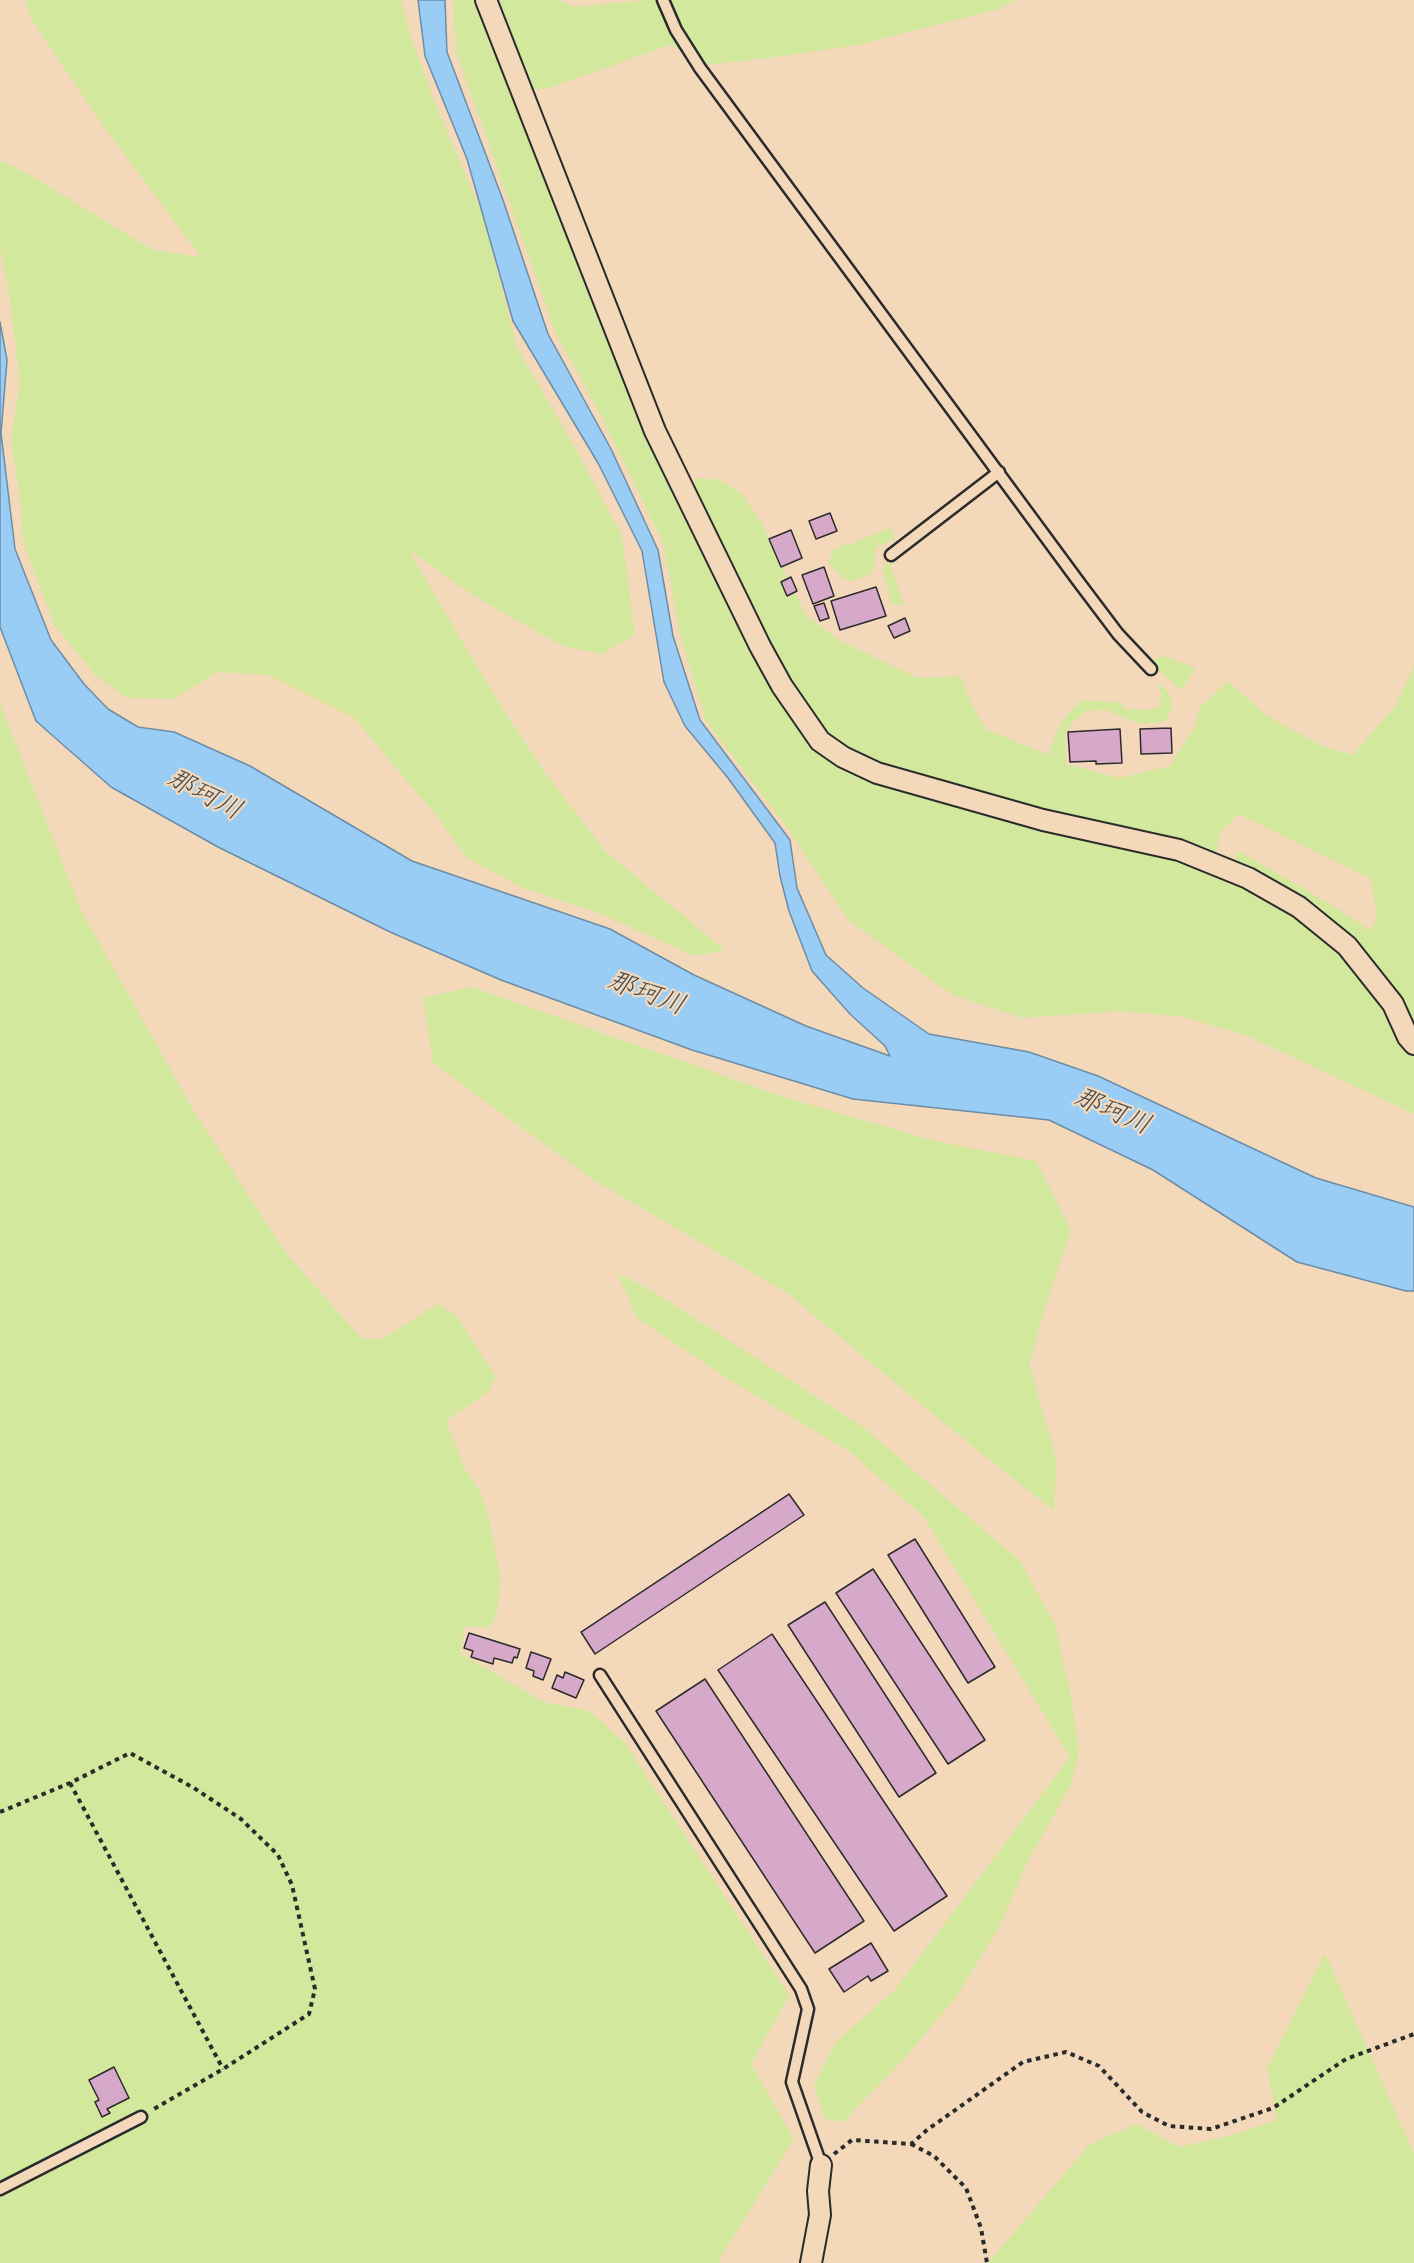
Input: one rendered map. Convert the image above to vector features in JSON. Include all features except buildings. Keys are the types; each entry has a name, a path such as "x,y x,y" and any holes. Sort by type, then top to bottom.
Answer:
{"street":[{"path":"486,0 655,431 760,646 782,686 820,741 843,757 878,773 1043,820 1179,850 1248,878 1299,907 1347,946 1392,1004 1408,1037 1414,1044"},
{"path":"811,2263 820,2214 818,2191 821,2165"}],"lane":[{"path":"663,0 676,30 700,68 1118,634 1151,669"},
{"path":"891,555 999,472"},
{"path":"600,1675 801,1989 808,2009 792,2082 821,2165"},
{"path":"0,2189 141,2117"}],"path":[{"path":"0,1812 70,1783 130,1753 194,1788 241,1819 278,1855 292,1885 315,1989 309,2014 224,2069 141,2117"},
{"path":"70,1783 224,2069"},
{"path":"911,2144 927,2130 1023,2062 1066,2052 1099,2066 1142,2112 1169,2126 1211,2129 1273,2108 1346,2059 1414,2034"},
{"path":"821,2165 852,2140 911,2144 934,2156 966,2188 981,2229 987,2263"}],"green space":[{"path":"25,0 401,0 413,43 436,106 484,218 517,348 572,442 622,536 635,635 601,654 562,646 476,597 408,549 495,697 544,771 605,851 725,950 695,956 599,913 523,888 467,858 435,814 354,718 268,675 217,672 174,699 127,698 96,676 54,624 23,542 21,505 11,440 20,382 10,301 0,246 0,163 2,161 30,175 153,250 201,257 106,130 33,22"},
{"path":"453,0 476,0 632,404 676,500 762,670 811,743 1040,828 1174,860 1215,877 1231,869 1239,851 1340,910 1371,931 1377,916 1371,879 1239,814 1220,833 1214,861 1043,814 882,766 846,752 821,734 779,671 695,494 695,478 720,480 742,494 761,522 806,616 842,642 919,678 961,676 970,702 986,729 1048,755 1060,724 1074,707 1084,700 1122,703 1124,709 1145,710 1160,707 1161,693 1157,682 1167,691 1173,705 1165,721 1146,724 1128,720 1107,710 1087,711 1072,723 1065,735 1066,764 1119,778 1170,766 1196,724 1199,708 1228,681 1266,715 1320,745 1353,755 1396,705 1414,666 1414,1114 1248,1036 1184,1017 1120,1011 1022,1018 953,995 849,921 791,833 706,721 681,638 663,542 599,412 555,331 456,51"},
{"path":"493,0 559,0 575,7 647,0 1014,0 1002,8 858,45 783,56 707,65 670,45 546,89 529,89"},
{"path":"890,528 895,539 876,547 875,563 871,574 850,581 843,578 829,564 832,551"},
{"path":"901,553 903,555 890,565 904,606 891,604 883,569 890,560"},
{"path":"1163,656 1196,668 1181,690 1150,662"},
{"path":"0,703 81,910 192,1108 286,1253 361,1338 382,1339 438,1304 456,1315 496,1377 488,1392 446,1421 465,1469 480,1491 488,1514 500,1574 498,1610 490,1628 465,1626 460,1653 543,1702 588,1710 625,1743 789,1995 751,2064 794,2139 720,2258 720,2263 0,2263"},
{"path":"472,987 784,1097 935,1141 1036,1161 1071,1231 1049,1294 1029,1364 1056,1459 1054,1511 787,1293 592,1179 433,1063 423,998"},
{"path":"617,1273 654,1292 863,1427 1020,1561 1055,1625 1072,1701 1079,1752 1071,1785 1028,1861 998,1929 956,1997 907,2056 843,2122 824,2118 814,2085 836,2042 895,1990 1070,1757 924,1517 850,1452 730,1380 637,1318"},
{"path":"1325,1953 1414,2154 1414,2263 988,2263 1089,2145 1136,2124 1179,2147 1237,2134 1277,2120 1267,2068"}],"water":[{"name":"那珂川","path":"418,0 445,0 447,52 503,200 548,334 611,449 658,550 673,636 700,720 790,840 797,888 826,955 863,988 929,1034 1029,1052 1098,1076 1316,1178 1414,1207 1414,1291 1406,1291 1297,1262 1153,1170 1049,1120 853,1099 692,1050 501,980 390,932 218,847 111,787 36,721 0,627 0,322 7,360 1,433 15,549 51,640 84,684 108,709 138,727 174,732 250,766 412,861 610,929 694,975 806,1026 890,1056 885,1046 850,1014 812,971 789,911 775,843 728,778 685,726 664,682 642,551 598,463 513,321 467,159 425,56"}]}
